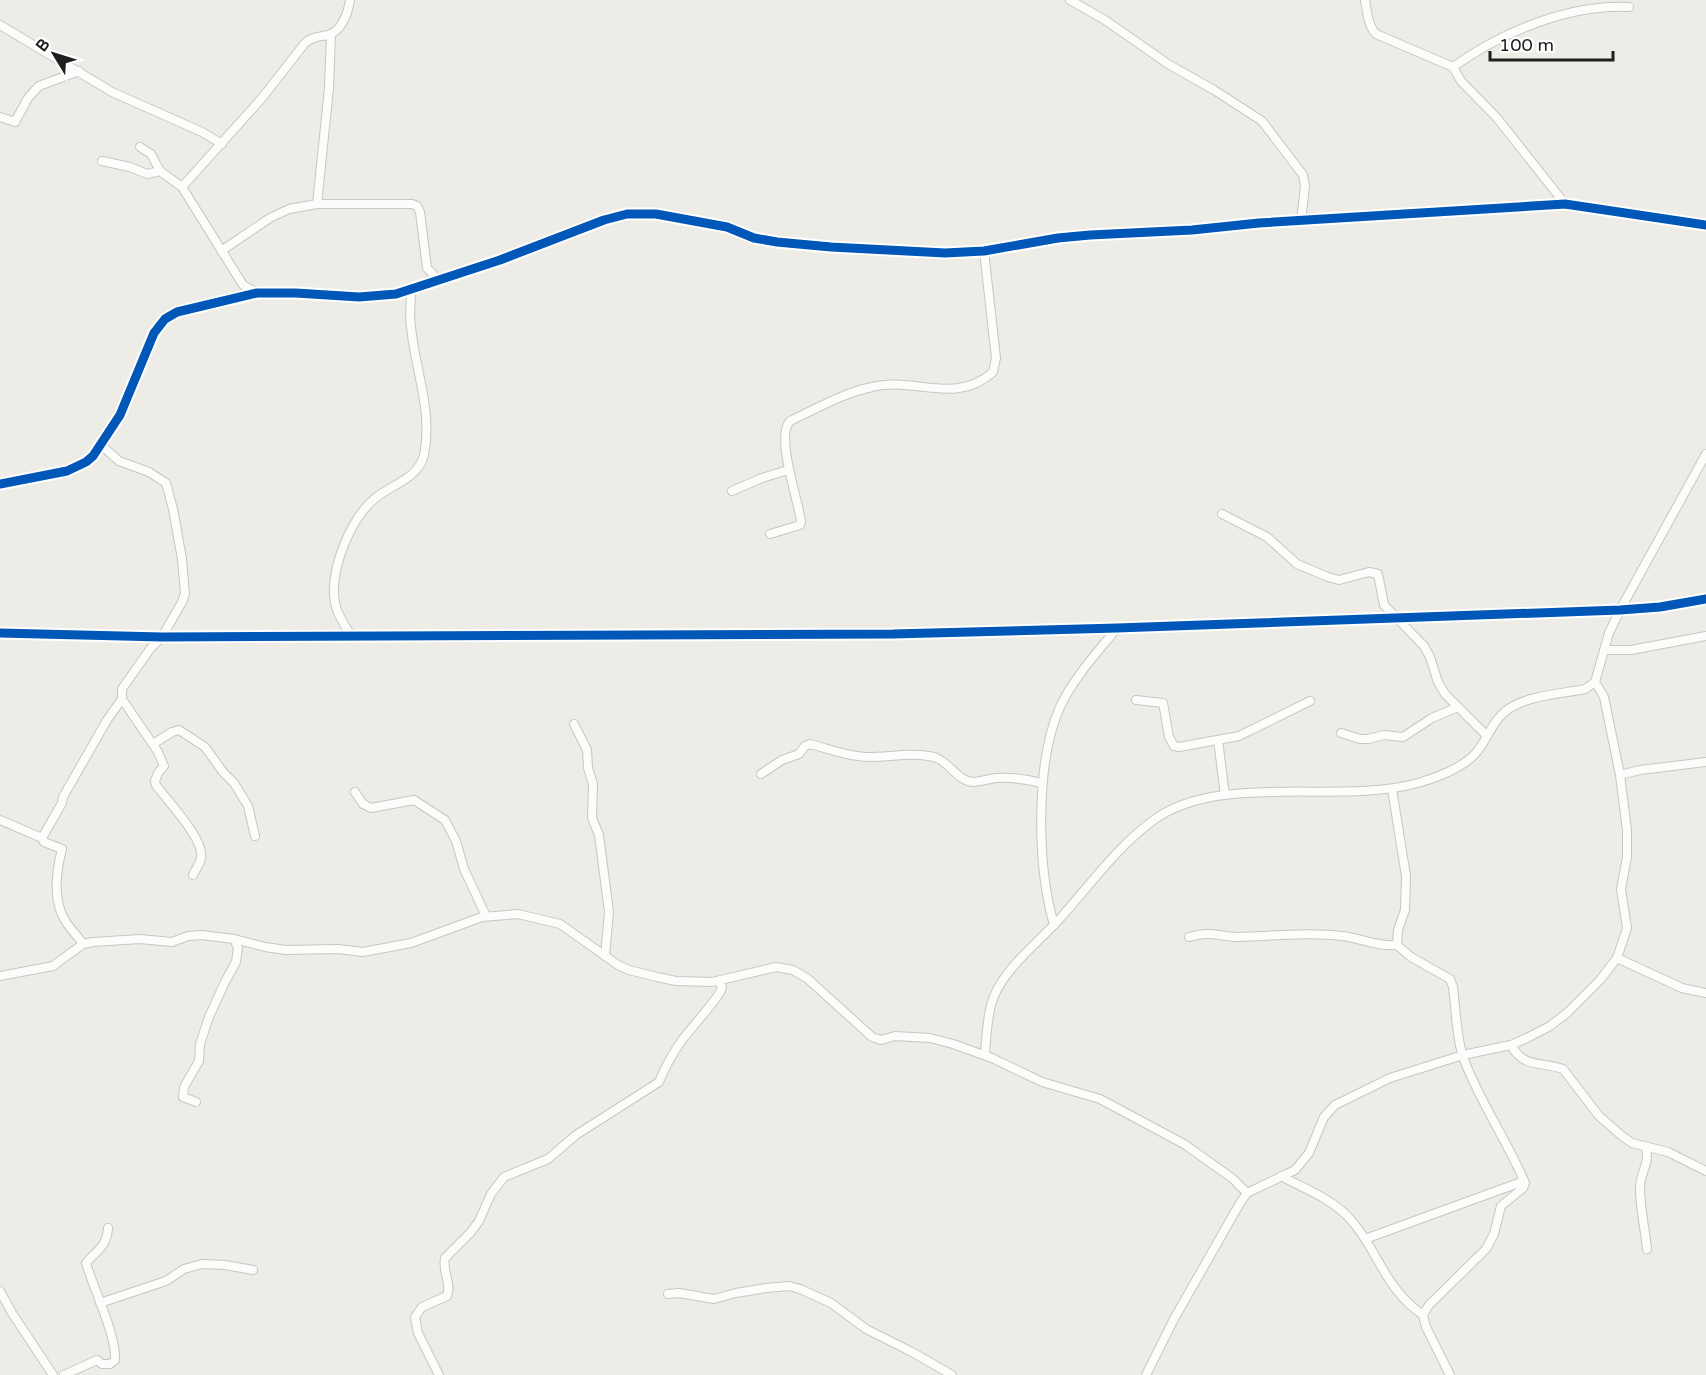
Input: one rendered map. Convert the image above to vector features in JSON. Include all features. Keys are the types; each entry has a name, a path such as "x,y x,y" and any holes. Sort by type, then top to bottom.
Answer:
{"street":[{"path":"182,188 262,98 305,43 313,37 331,34 345,19 350,0"},
{"path":"1070,0 1105,20 1168,64 1262,121 1303,175 1305,186 1301,221"},
{"path":"1365,0 1369,21 1376,34 1454,67 1461,81 1497,118 1565,204"},
{"path":"1454,67 1469,56 1543,20 1564,13 1598,7 1629,7"},
{"path":"0,25 135,103 202,132 222,144"},
{"path":"317,204 329,88 331,34"},
{"path":"0,117 15,122 28,98 39,86 79,71"},
{"path":"140,147 151,154 160,171 182,188 243,285 257,292"},
{"path":"102,161 130,167 151,175 160,171"},
{"path":"221,251 289,209 317,204 405,203 417,206 420,212 427,268 439,281"},
{"path":"0,484 67,471 86,462 101,445 120,415 150,340 165,319 177,312 257,292 296,292 358,297 390,296 439,281 604,220 636,213 656,214 728,227 754,238 777,242 934,252 984,251 1090,235 1565,204 1706,225"},
{"path":"770,534 800,525 801,522 788,470 786,428 790,421 872,387 897,384 945,390 978,381 993,372 996,358 984,251"},
{"path":"351,636 335,604 334,578 341,554 356,523 370,503 414,472 421,464 424,454 426,429 421,378 411,327 411,290"},
{"path":"101,445 119,461 157,476 168,488 182,559 184,594 182,602 162,637 122,689 122,699 153,744 164,766 155,781 163,795 186,820 201,852 201,858 193,875"},
{"path":"985,1054 988,1017 996,992 1014,965 1054,925 1113,856 1156,818 1191,802 1225,795 1392,789 1420,782 1465,762 1475,754 1500,717 1517,705 1586,689 1595,682 1609,633 1620,610 1706,454"},
{"path":"732,491 788,470"},
{"path":"1222,514 1267,537 1298,564 1328,577 1339,580 1369,572 1378,574 1384,605 1424,646 1445,694 1487,735"},
{"path":"0,633 162,637 838,634 1117,628 1620,610 1660,607 1706,599"},
{"path":"1054,925 1043,870 1041,783 1047,749 1060,707 1088,662 1117,628"},
{"path":"1604,650 1632,650 1706,636"},
{"path":"1146,1375 1186,1297 1240,1203 1247,1194 1295,1170 1306,1159 1324,1117 1335,1105 1390,1078 1463,1055 1511,1045 1550,1026 1568,1013 1600,980 1617,958 1627,928 1621,889 1627,858 1627,830 1620,775 1604,697 1595,682"},
{"path":"42,838 62,803 63,796 107,720 122,699"},
{"path":"1136,700 1155,700 1162,703 1169,737 1174,746 1179,747 1239,736 1310,701"},
{"path":"1341,733 1360,739 1384,735 1403,737 1432,718 1458,707"},
{"path":"574,724 587,750 588,768 593,784 591,814 598,836 609,912 605,956"},
{"path":"153,744 164,736 179,730 205,747 234,783 248,806 255,836"},
{"path":"1218,740 1225,795"},
{"path":"761,774 782,760 796,756 810,744 851,756 867,758 895,755 933,757 947,764 960,776 973,782 1005,777 1023,778 1041,783"},
{"path":"1620,775 1640,770 1706,762"},
{"path":"1392,789 1406,876 1405,910 1398,930 1397,945"},
{"path":"355,792 363,804 371,808 412,799 444,818 456,841 464,869 486,916"},
{"path":"0,820 62,849 57,887 60,910 67,924 83,944"},
{"path":"0,976 53,966 83,944 140,939 172,942 195,935 234,939 286,950 376,951 411,943 486,916 518,914 560,924 629,970 657,977 685,981 718,981 768,969 786,968 808,979 872,1037 881,1040 895,1036 930,1038 985,1054 1042,1082 1100,1099 1184,1144 1232,1178 1247,1194"},
{"path":"1189,937 1212,933 1237,937 1323,934 1354,938 1390,946 1397,945 1411,957 1450,979 1463,1055 1484,1103 1510,1149 1524,1180 1523,1188 1501,1206 1490,1244 1423,1315"},
{"path":"196,1102 183,1097 184,1087 197,1065 200,1044 209,1017 236,962 238,948 234,939"},
{"path":"1617,958 1682,988 1706,993"},
{"path":"439,1375 418,1333 415,1317 422,1307 447,1296 449,1288 444,1266 445,1258 475,1226 498,1184 508,1175 548,1159 576,1136 659,1082 681,1042 722,991 718,981"},
{"path":"1511,1045 1520,1058 1526,1062 1563,1069 1599,1116 1632,1143 1668,1152 1706,1171"},
{"path":"1646,1147 1647,1166 1640,1183 1640,1194 1647,1249"},
{"path":"1281,1176 1325,1199 1351,1220 1365,1239 1384,1274 1409,1305 1423,1315 1426,1327 1450,1375"},
{"path":"1365,1239 1524,1180"},
{"path":"64,1375 97,1360 102,1364 110,1364 115,1360 115,1353 86,1263 102,1249 108,1236 108,1228"},
{"path":"99,1303 166,1281 184,1269 202,1264 253,1270"},
{"path":"668,1294 679,1293 714,1299 766,1288 789,1286 800,1289 831,1303 866,1329 952,1375"},
{"path":"0,1291 53,1375"}],"cycle path":[{"path":"0,484 67,471 93,456 120,415 154,333 165,319 177,312 257,293 359,297 396,294 500,260 604,220 627,214 656,214 727,227 754,238 777,242 945,253 984,251 1058,238 1090,235 1565,204 1706,225"},
{"path":"0,633 162,637 893,634 1620,610 1660,607 1706,599"}]}
